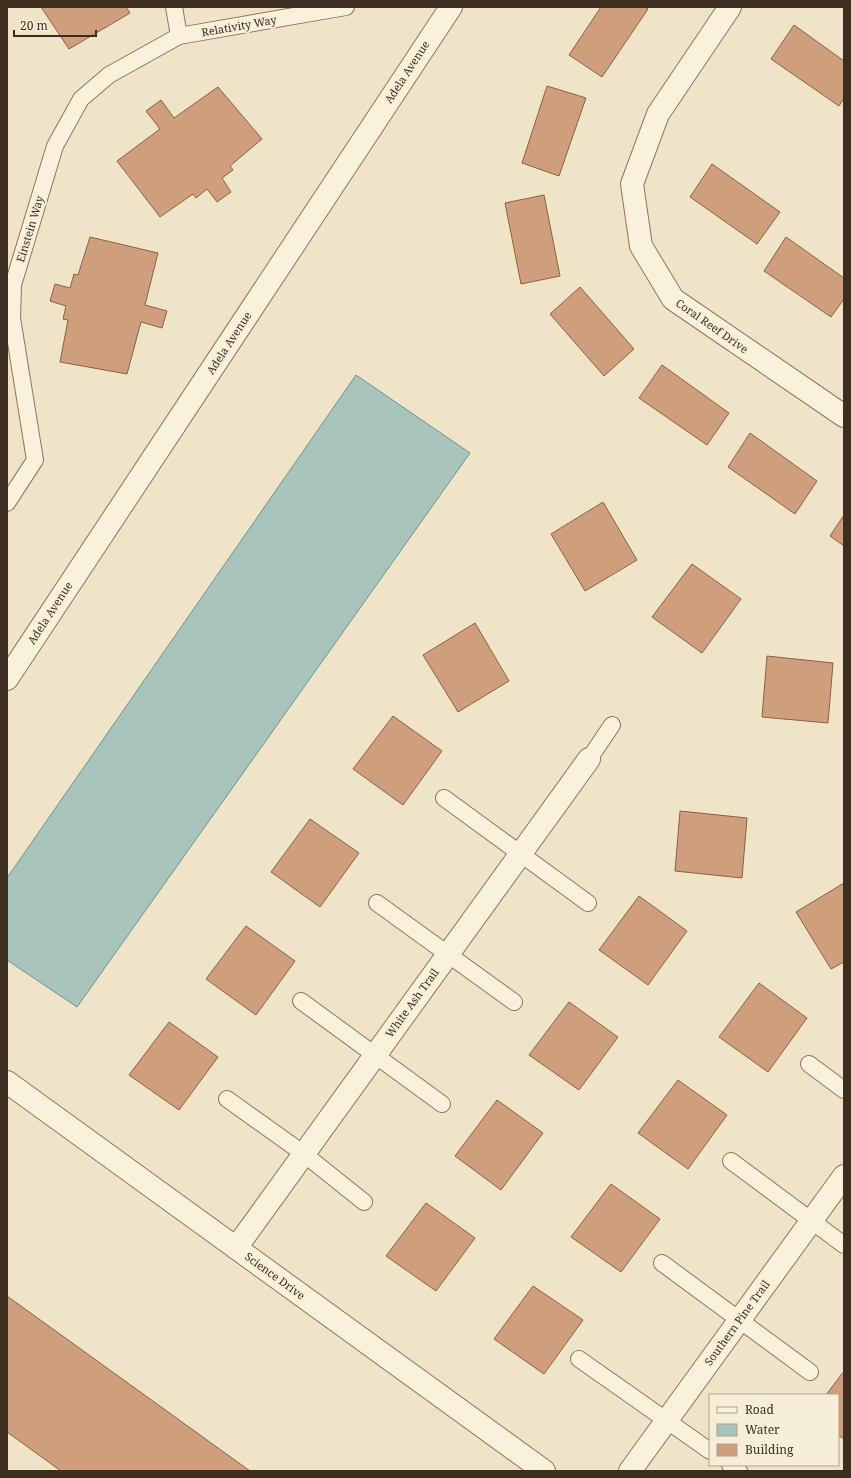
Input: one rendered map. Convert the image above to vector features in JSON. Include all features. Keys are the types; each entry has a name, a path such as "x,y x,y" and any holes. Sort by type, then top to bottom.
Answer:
{"street":[{"name":"Adela Avenue","path":"7,679 450,7"},
{"name":"Coral Reef Drive","path":"730,7 658,114 632,184 641,246 673,299 844,416"},
{"name":"White Ash Trail","path":"236,1248 589,759"},
{"name":"Science Drive","path":"7,1082 544,1471"},
{"name":"Southern Pine Trail","path":"630,1471 844,1176"}],"lane":[{"path":"174,7 179,36"},
{"name":"Relativity Way","path":"179,36 346,7"},
{"name":"Einstein Way","path":"7,503 35,460 12,318 13,284 55,146 81,99 109,75 179,36"},
{"path":"589,759 612,725"},
{"path":"444,798 588,903"},
{"path":"377,903 514,1002"},
{"path":"301,1002 442,1104"},
{"path":"809,1064 844,1090"},
{"path":"227,1100 304,1154 364,1202"},
{"path":"731,1161 844,1245"},
{"path":"662,1263 810,1372"},
{"path":"579,1359 709,1450"}],"water":[{"path":"356,375 470,453 77,1007 7,960 7,878"}],"building":[{"path":"41,7 126,7 130,13 69,49"},
{"path":"601,7 645,7 648,9 602,77 569,55"},
{"path":"794,25 844,61 844,98 839,106 771,59"},
{"path":"547,86 586,98 559,176 522,163"},
{"path":"218,87 262,139 230,166 233,170 222,178 231,192 217,202 207,189 196,198 193,194 160,217 117,161 160,129 146,111 161,100 174,118"},
{"path":"712,164 780,212 757,244 690,197"},
{"path":"544,195 560,276 521,284 505,203"},
{"path":"90,237 158,253 145,305 167,311 162,328 141,322 127,374 60,362 68,320 63,319 66,306 50,301 55,284 70,288 74,274 78,275"},
{"path":"786,237 844,278 844,299 831,317 764,271"},
{"path":"580,287 634,349 604,376 550,314"},
{"path":"662,365 729,413 707,445 639,398"},
{"path":"750,433 817,481 795,514 728,467"},
{"path":"603,502 637,560 585,591 551,534"},
{"path":"844,515 844,546 830,536"},
{"path":"692,564 741,599 702,653 652,617"},
{"path":"475,623 509,681 458,712 423,655"},
{"path":"767,656 833,663 828,723 762,717"},
{"path":"393,716 442,751 403,805 353,769"},
{"path":"680,811 747,818 742,878 675,871"},
{"path":"310,819 359,853 320,907 271,872"},
{"path":"844,883 844,962 831,969 796,912"},
{"path":"639,896 687,931 648,985 599,950"},
{"path":"246,926 295,961 256,1015 206,979"},
{"path":"759,983 807,1018 768,1072 719,1037"},
{"path":"569,1002 618,1037 579,1090 529,1055"},
{"path":"169,1022 218,1057 179,1110 129,1075"},
{"path":"678,1080 727,1115 688,1169 638,1133"},
{"path":"497,1100 543,1133 501,1190 455,1156"},
{"path":"611,1184 660,1219 621,1272 571,1237"},
{"path":"426,1203 475,1238 436,1291 386,1256"},
{"path":"533,1286 583,1320 544,1374 494,1339"},
{"path":"7,1296 250,1471 61,1471 7,1432"},
{"path":"844,1371 844,1439 839,1436 839,1394 827,1394"}]}
